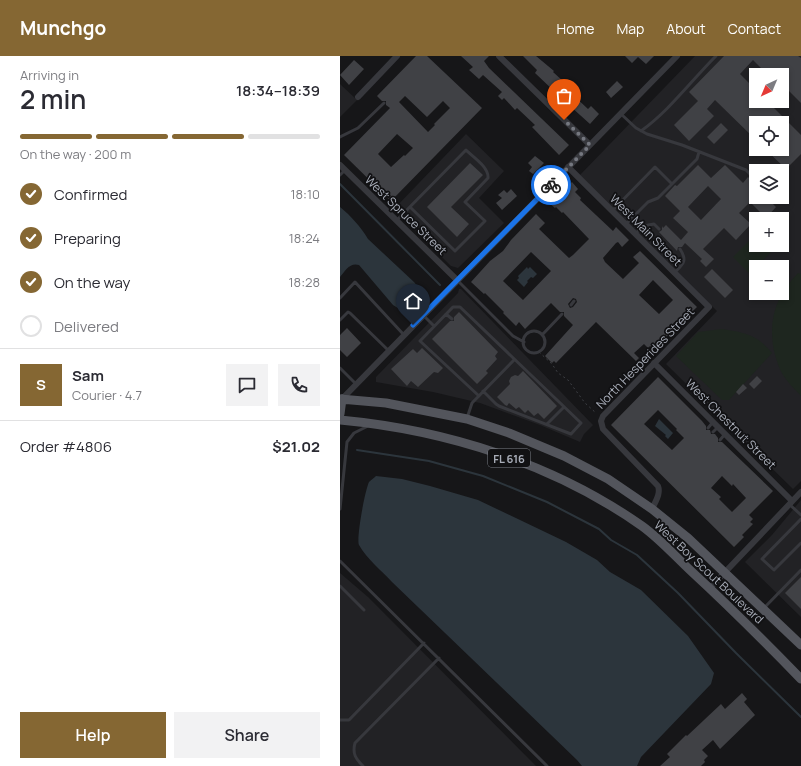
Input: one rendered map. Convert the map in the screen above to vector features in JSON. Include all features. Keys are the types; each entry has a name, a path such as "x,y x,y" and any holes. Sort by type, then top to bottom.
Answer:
{"main road":[{"path":"340,414 341,399"},
{"name":"West Boy Scout Boulevard","path":"341,399 386,403 467,419 508,433 564,456 608,479 652,509 688,538 801,645"},
{"name":"West Boy Scout Boulevard","path":"340,420 374,423 467,443 556,477 592,496 643,527 710,588 801,679"}],"street":[{"path":"358,97 397,56"},
{"path":"499,56 590,145"},
{"path":"341,399 675,57"},
{"name":"West Spruce Street","path":"342,167 457,280"},
{"name":"West Main Street","path":"568,167 625,225 637,232 674,273 709,307"},
{"name":"North Hesperides Street","path":"652,509 659,495 658,486 603,429 601,425 603,416 709,307"},
{"name":"West Chestnut Street","path":"654,363 791,502"},
{"path":"710,588 801,492"}],"lane":[{"path":"641,131 650,124 716,56"},
{"path":"340,137 358,128 384,103"},
{"path":"621,114 641,131 746,170 749,173"},
{"path":"397,220 466,150 486,170 488,174 488,178 465,202 485,220 455,251 410,207"},
{"path":"625,225 648,202 658,198 697,159 699,152"},
{"path":"340,175 342,167"},
{"path":"612,211 655,167 672,184"},
{"path":"637,232 647,225 654,224 660,229"},
{"path":"674,273 683,263 684,254 680,248"},
{"path":"457,280 514,336 524,342"},
{"path":"340,298 355,282 404,335"},
{"path":"570,305 574,301"},
{"path":"479,396 420,341 453,307 460,307 581,424 571,434 499,406 483,391"},
{"path":"340,320 348,312 350,313 389,351"},
{"path":"446,314 452,319"},
{"path":"542,335 562,314"},
{"path":"423,315 434,326"},
{"path":"531,332 538,332 542,335 545,343 544,347 539,352 535,353 528,351 524,346 526,336 531,332"},
{"path":"467,419 472,403 514,360"},
{"path":"340,368 356,384"},
{"path":"547,424 564,407"},
{"path":"340,509 347,442 354,433 374,423"},
{"path":"708,428 715,424"},
{"path":"712,432 715,424"},
{"path":"720,440 725,434"},
{"path":"791,502 801,515"},
{"path":"800,544 774,570 762,559 801,519"},
{"path":"340,561 547,766"},
{"path":"763,609 801,570"},
{"path":"340,586 364,610"},
{"path":"340,720 349,720 424,644"},
{"path":"363,766 354,754 353,750 355,743 439,658"}],"path":[{"path":"539,352 552,364 558,373 568,380 585,404 598,415"}],"shaded area":[{"path":"695,56 801,56 801,481 793,489 666,364 717,311 580,175"},
{"path":"340,84 357,100 340,117"},
{"path":"466,134 504,171 479,198 504,223 458,268 451,266 394,209"},
{"path":"340,207 356,222 368,239 419,288 415,298 410,304 401,310 393,305 359,265 356,264 350,266 340,277"},
{"path":"749,241 749,252 771,252 763,260 749,260 749,273 733,257"},
{"path":"527,267 528,269 530,267 537,274 527,281 528,282 524,287 517,280 519,278 518,276"},
{"path":"798,273 801,274 801,396 787,381 780,370 773,343 772,332 775,311 780,300 789,300 790,282"},
{"path":"459,289 461,289 593,425 584,434 580,442 540,425 480,403 433,392 376,382 376,377 458,293"},
{"path":"722,329 750,335 761,342 772,353 729,400 722,400 676,356 698,332"},
{"path":"659,419 673,433 668,439 665,436 666,435 655,426"},
{"path":"376,476 402,479 478,500 566,542 597,560 610,572 641,590 688,636 714,673 711,684 641,757 637,766 582,766 392,582 362,550 358,541 363,504 369,482"},
{"path":"801,500 801,617 745,562 772,535"},
{"path":"340,573 368,597 536,766 340,766"}],"building":[{"path":"416,56 427,56 482,108 391,201 344,155 390,108 386,105 386,101 382,101 377,96","holes":["405,96 427,117 443,101 450,108 428,132 399,102","397,134 413,148 391,167 378,154"]},
{"path":"461,56 489,56 484,61 489,68 569,145 559,155 532,127 535,125 517,108 515,110 504,98 502,100 498,96 502,92 483,75 479,79 469,70 473,67"},
{"path":"523,56 536,56 575,92 572,94 588,109 591,106 599,114 590,124 570,106 573,103 558,89 555,92 535,73 537,70"},
{"path":"625,56 654,56 646,64 638,57 632,63"},
{"path":"724,56 798,56 801,58 801,103 789,91 789,68 761,68 753,60 740,74 749,83 749,108 774,108 782,116 749,116 749,133 715,100 707,109 714,116 689,141 674,125 698,101 689,92"},
{"path":"354,60 364,69 349,85 340,75"},
{"path":"617,81 623,87 611,98 606,92"},
{"path":"721,123 728,130 714,144 707,137"},
{"path":"789,123 801,135 801,154 789,166 789,164 781,164 772,156 789,156"},
{"path":"535,156 544,163 533,174 529,171 532,167 528,163"},
{"path":"470,163 483,175 451,207 469,224 457,237 427,207"},
{"path":"698,165 711,178 725,165 743,183 748,177 749,178 749,203 739,213 749,222 749,226 736,240 724,228 703,249 714,259 706,267 700,261 702,259 685,243 682,247 678,247 677,251 659,232 662,230 662,226 663,228 666,225 681,240 688,232 673,218 680,211 665,196 675,185 677,186","holes":["708,186 721,199 701,220 688,207"]},
{"path":"572,182 578,189 575,192 581,198 580,200 613,231 616,227 629,240 622,247 618,242 616,243 603,258 605,262 623,279 639,263 633,257 640,251 697,307 654,349 650,346 648,348 644,344 634,353 639,358 636,361 596,322 556,363 554,361 552,363 545,356 573,325 564,316 564,312 560,312 551,303 525,329 519,322 516,326 485,293 484,294 471,282 490,261 503,251 511,240 536,214 545,223 539,229 569,258 589,239 563,212 562,213 548,202 564,187 565,188","holes":["531,252 551,271 523,300 503,281","653,280 673,300 659,314 639,295","573,298 576,299 577,302 573,307 570,308 568,304"]},
{"path":"511,189 517,196 502,210 496,203 502,198 498,195 504,190 507,193"},
{"path":"752,204 773,204 776,207 771,212 760,212"},
{"path":"712,269 733,290 725,298 704,277"},
{"path":"459,312 498,352 495,356 497,359 486,371 488,373 477,384 432,339 450,321 454,321 454,317"},
{"path":"347,328 361,343 347,357 340,350 340,335"},
{"path":"422,348 443,368 438,373 434,372 418,387 411,381 407,386 391,369 413,349 417,353"},
{"path":"523,371 557,406 544,419 538,413 534,416 528,410 525,413 519,407 516,409 509,403 507,406 497,397 510,384 509,381 511,377 515,375 518,376"},
{"path":"757,376 762,381 754,389 749,384"},
{"path":"658,377 702,421 706,426 706,430 710,430 711,434 715,434 718,438 718,442 722,442 773,491 749,515 753,519 750,522 753,524 742,535 744,537 734,547 611,425","holes":["658,410 684,438 672,450 644,424","722,476 732,486 733,484 746,498 732,512 719,499 721,497 711,488"]},
{"path":"743,384 747,388 739,395 736,392"},
{"path":"801,577 801,609 785,593"},
{"path":"742,693 747,699 744,702 755,715 720,749 713,740 702,750 708,756 701,766 660,766 670,757 667,754 686,735 687,736 721,704 725,709"}],"waterway":[{"path":"340,184 440,285"},
{"path":"357,450 429,461 483,476 547,502 599,529 611,540 637,555 678,593 801,717"}],"way so far":[{"path":"551,185 590,145 564,120"}],"route":[{"path":"413,325 551,185"}]}
